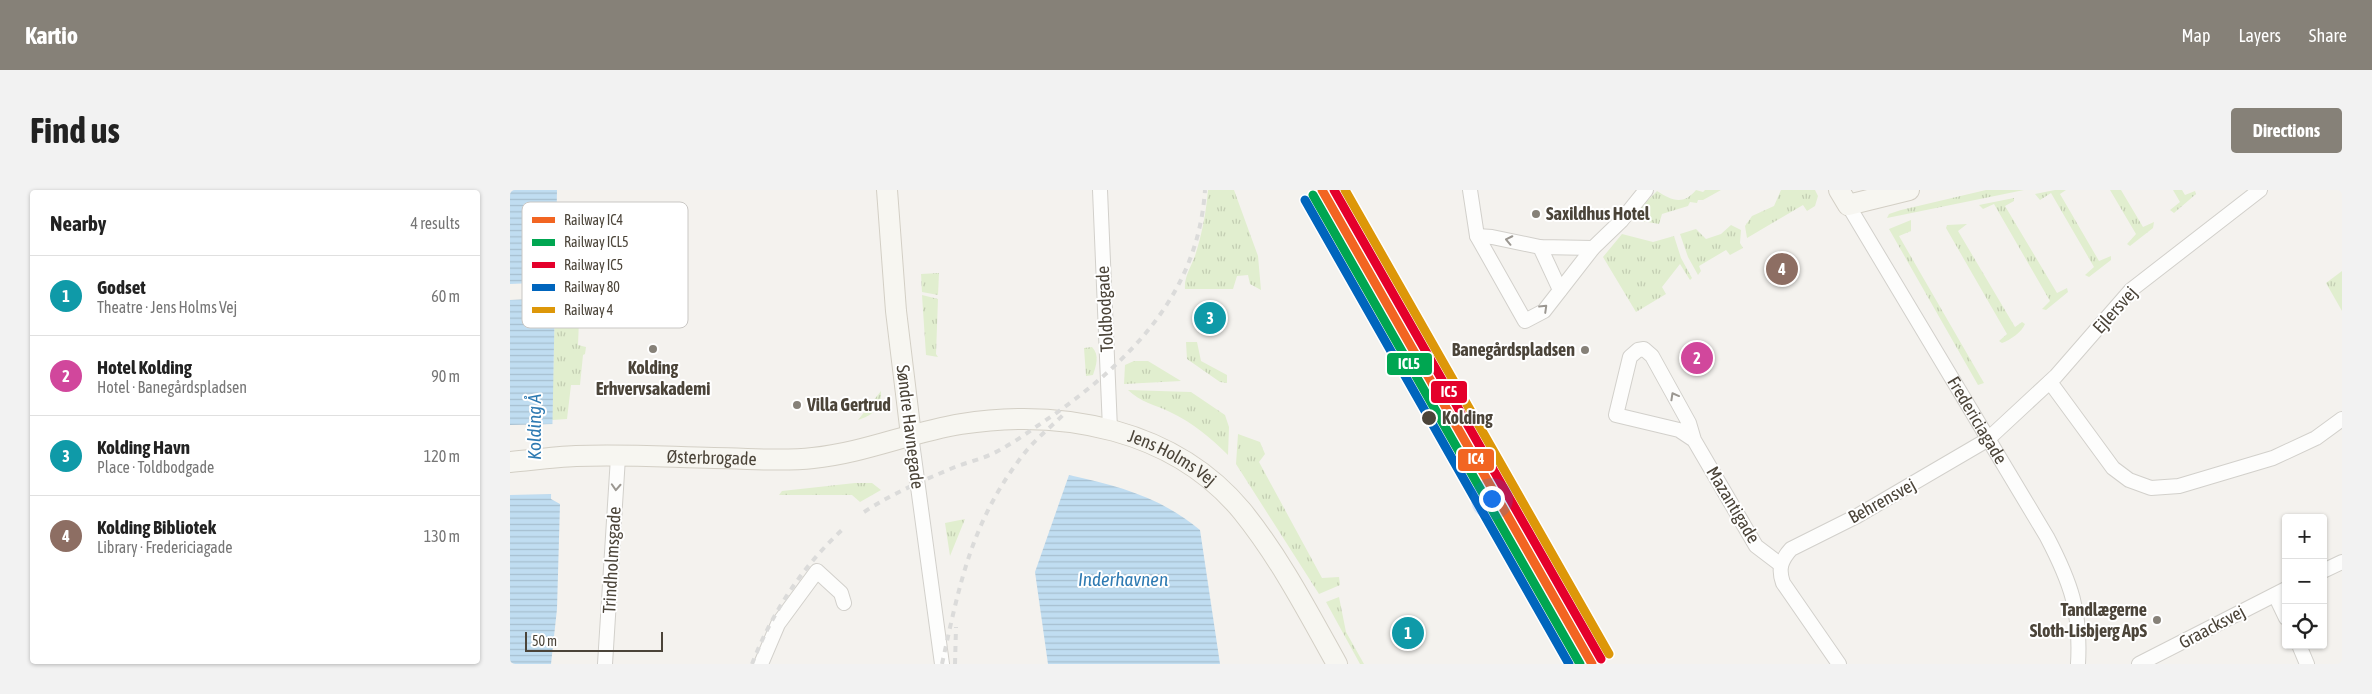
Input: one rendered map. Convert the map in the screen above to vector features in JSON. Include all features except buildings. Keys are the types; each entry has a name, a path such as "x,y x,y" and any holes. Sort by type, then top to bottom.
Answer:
{"main road":[{"name":"Søndre Havnegade","path":"887,190 896,311 910,435"},
{"path":"1843,197 1909,190"},
{"name":"Jens Holms Vej","path":"910,435 964,424 1025,420 1078,422 1110,429 1158,446 1184,461 1211,481 1240,509 1270,548 1337,664"},
{"name":"Østerbrogade","path":"510,462 558,458 618,457 801,459 869,448 910,435"}],"street":[{"name":"Toldbodgade","path":"1100,190 1110,429"},
{"path":"1470,190 1477,236 1525,321 1544,311 1593,248 1621,221 1646,190"},
{"name":"Ejlersvej","path":"1987,440 2050,382 2131,290 2256,191"},
{"name":"Fredericiagade","path":"1843,197 1987,440 2047,537 2066,575 2080,636 2078,664"},
{"path":"1477,236 1492,236 1540,247 1593,248"},
{"path":"1540,247 1560,290"},
{"path":"1644,349 1652,356 1689,423 1694,440 1679,430 1616,415 1630,357 1638,350 1644,349"},
{"path":"2050,382 2113,468 2129,480 2151,488 2179,486 2273,458 2316,438 2342,419"},
{"name":"Søndre Havnegade","path":"910,435 942,664"},
{"name":"Mazantigade","path":"1694,440 1756,546 1781,565"},
{"name":"Behrensvej","path":"1781,565 1791,549 1857,516 1987,440"},
{"name":"Trindholmsgade","path":"605,664 618,457"},
{"path":"2327,569 2342,562"},
{"path":"1781,565 1780,575 1782,583 1839,664"},
{"path":"761,664 778,624 817,571 841,593 844,603"},
{"name":"Graacksvej","path":"2138,664 2280,592"},
{"path":"2301,649 2307,664"}],"green space":[{"path":"1208,190 1234,190 1258,256 1261,290 1250,284 1248,275 1237,276 1233,289 1185,289 1187,276 1202,232"},
{"path":"1696,190 1703,192 1705,190 1721,190 1703,200 1698,200 1697,203 1690,202 1688,206 1662,214 1659,224 1642,221 1638,214 1644,204 1657,191 1672,199 1682,200"},
{"path":"1781,190 1815,190 1818,196 1815,206 1807,211 1803,205 1747,238 1745,226 1752,216 1774,206"},
{"path":"1986,190 2024,190 1887,218 1889,214 1901,210"},
{"path":"2066,190 2060,194 2099,261 2111,256 2111,260 2089,277 2085,275 2094,267 2051,193 2040,200 2035,194"},
{"path":"2110,190 2121,190 2143,227 2154,222 2153,228 2130,246 2127,244 2136,234"},
{"path":"2173,190 2182,190 2185,195 2195,191 2196,194 2174,213 2170,210 2180,202"},
{"path":"2014,198 2014,201 2005,206 2057,293 2067,288 2068,292 2046,310 2042,309 2050,301 1994,204 1983,209 1979,205"},
{"path":"1911,220 1911,231 1899,236 1984,383 1978,385 1889,229"},
{"path":"1967,224 1958,231 2015,327 2022,322 2025,324 2009,340 2002,343 1999,341 2007,334 1946,228 1947,225"},
{"path":"1731,225 1741,230 1740,243 1743,248 1730,255 1726,250 1699,266 1701,271 1698,275 1688,257 1680,234 1696,229 1706,239 1721,234"},
{"path":"1622,234 1653,242 1674,236 1681,258 1692,278 1690,280 1680,264 1662,287 1666,294 1636,312 1603,257"},
{"path":"2342,271 2342,311 2326,283"},
{"path":"939,273 938,295 922,292 921,274"},
{"path":"922,295 938,299 936,354 938,357 926,355"},
{"path":"554,328 579,328 578,345 586,347 585,354 583,355 580,385 571,385 567,419 552,420"},
{"path":"1186,342 1197,342 1201,361 1227,375 1227,383 1220,382 1187,359"},
{"path":"1092,347 1097,357 1096,364 1093,375 1086,376 1084,348"},
{"path":"1134,361 1148,361 1181,381 1124,384 1125,365"},
{"path":"1128,390 1191,392 1225,415 1229,427 1228,455 1194,426 1170,412 1143,400"},
{"path":"881,391 880,402 876,410 858,420"},
{"path":"1238,434 1260,442 1265,454 1259,462 1322,578 1339,577 1340,585 1319,594 1236,464"},
{"path":"855,483 872,483 881,490 860,502 852,495 779,495 782,491"},
{"path":"965,519 950,556 945,523"},
{"path":"1339,597 1346,632 1364,664 1360,664 1326,602"}],"water":[{"name":"Kolding Å","path":"510,190 557,190 557,202 522,202 522,328 554,328 551,499 560,504 557,609 551,664 510,664"},
{"name":"Inderhavnen","path":"1069,475 1138,494 1170,509 1200,530 1220,664 1048,664 1035,572"}],"pier":[{"path":"510,284 522,284 522,299 510,300"},
{"path":"554,424 553,494 510,495 510,425"}],"railway":[{"path":"864,512 920,482 1002,449 1055,414 1110,370 1157,319 1175,291 1190,260 1200,227 1205,190"},
{"path":"942,664 962,578 981,526 993,501 1008,475 1027,450 1065,413"},
{"path":"752,664 769,626 790,591 815,558 843,529"},
{"path":"955,664 956,627"}],"rail line":[{"name":"IC4","path":"1322,190 1592,664"},
{"name":"IC5","path":"1334,190 1601,659"},
{"name":"4","path":"1345,190 1609,654"},
{"name":"ICL5","path":"1313,195 1580,664"},
{"name":"80","path":"1305,200 1569,664"}],"place":[{"name":"Saxildhus Hotel","path":"1536,214"},
{"name":"Kolding Bibliotek","path":"1782,269"},
{"name":"Kolding Havn","path":"1210,318"},
{"name":"Kolding Erhvervsakademi","path":"653,349"},
{"name":"Banegårdspladsen","path":"1585,350"},
{"name":"Hotel Kolding","path":"1697,358"},
{"name":"Villa Gertrud","path":"797,405"},
{"name":"Kolding","path":"1429,418"},
{"name":"Tandlægerne Sloth-Lisbjerg ApS","path":"2157,620"},
{"name":"Godset","path":"1408,633"}]}
